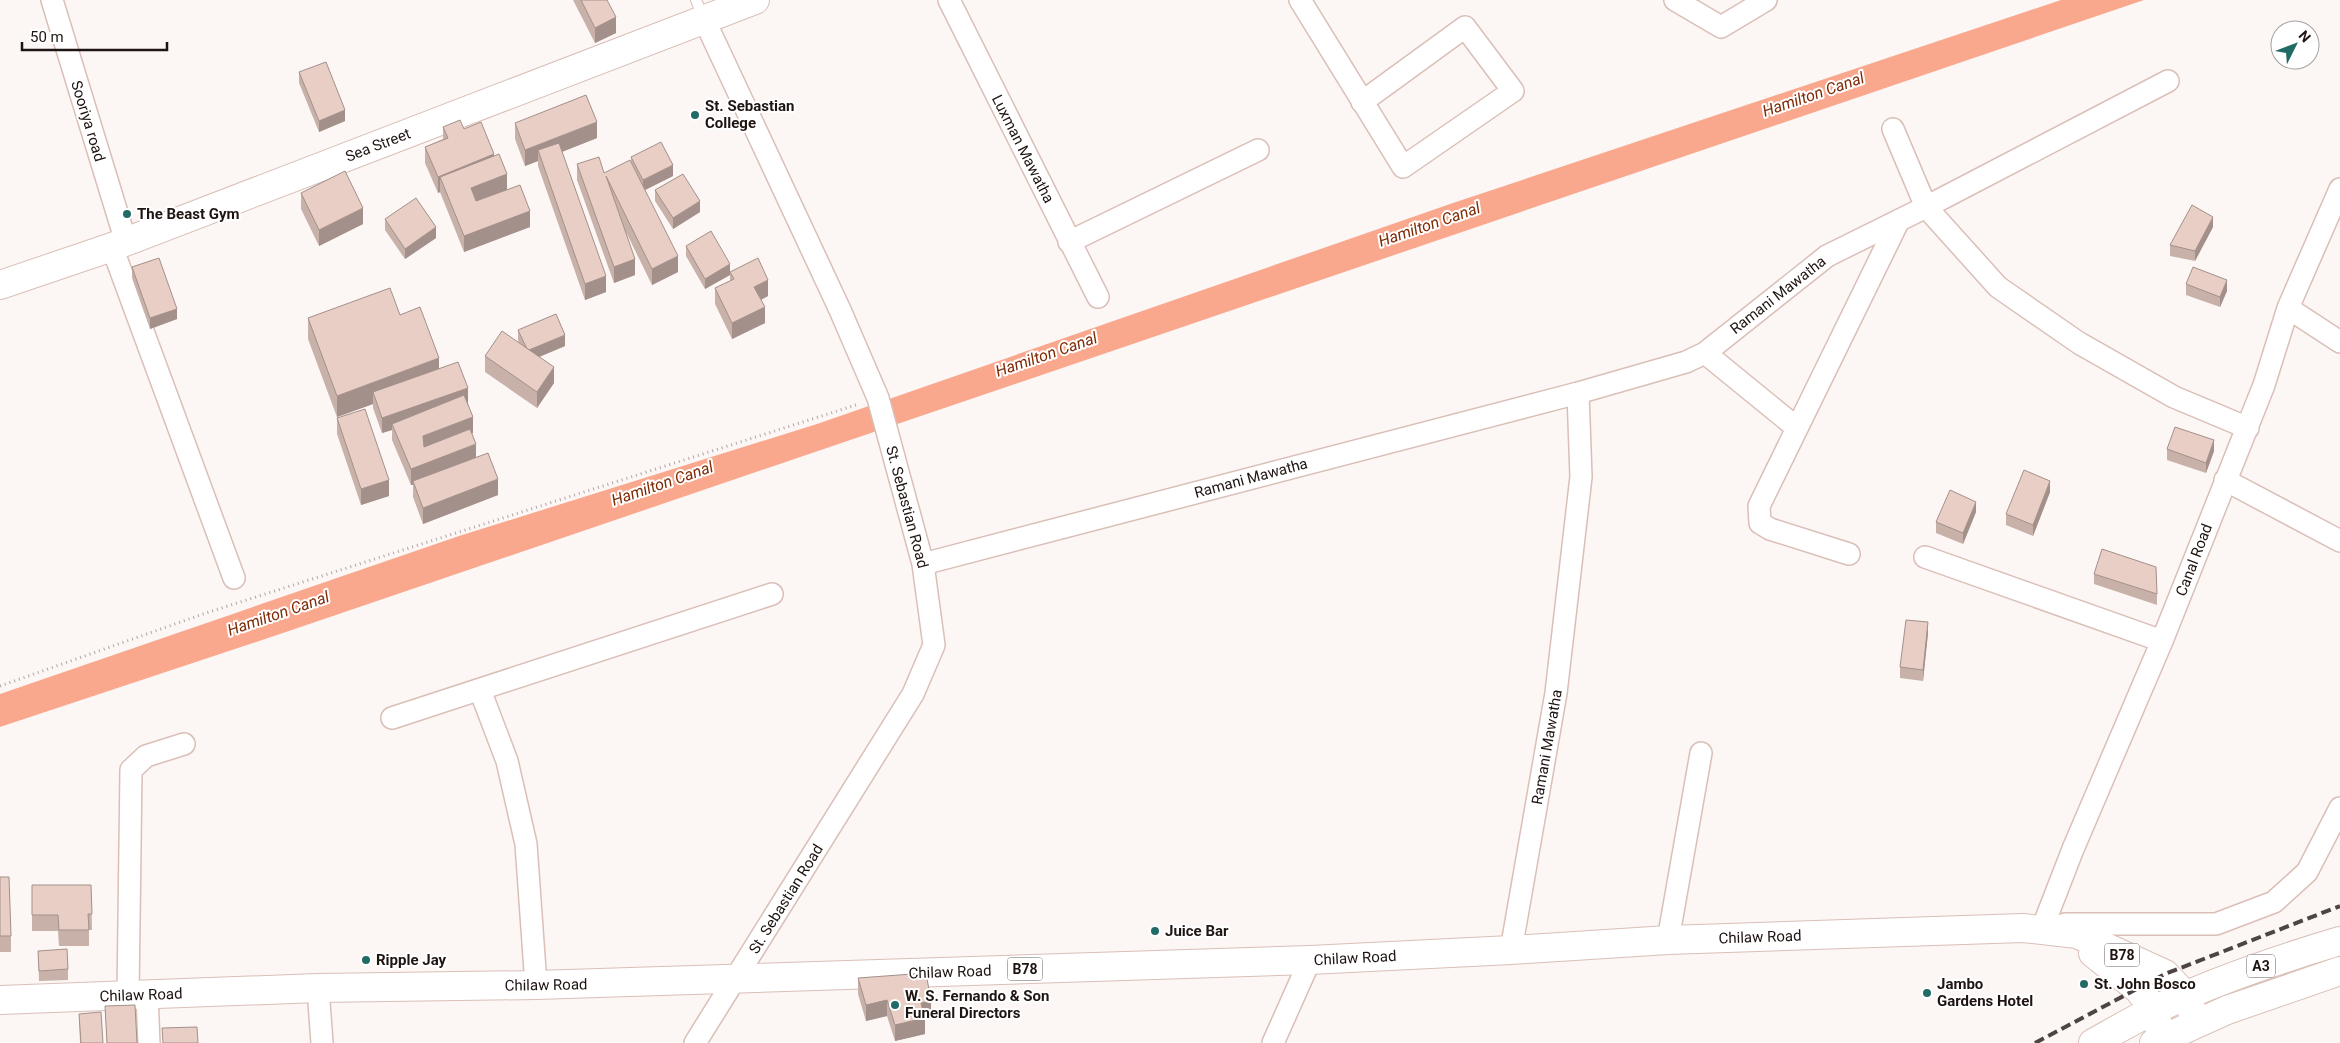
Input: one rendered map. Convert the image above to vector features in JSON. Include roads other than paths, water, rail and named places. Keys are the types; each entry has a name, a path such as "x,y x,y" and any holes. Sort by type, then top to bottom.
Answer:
{"main road":[{"name":"Sea Street","path":"0,284 119,245 700,10 755,0"},
{"name":"Chilaw Road","path":"2046,929 2097,955 2138,988 2152,1011 2159,1040"},
{"name":"Chilaw Road","path":"0,1000 318,988 536,985 1310,960 1668,940 2046,929 2077,934 2165,974 2185,996 2197,1022"},
{"name":"A3","path":"2093,1043 2152,1011 2185,996 2245,972 2340,941"},
{"name":"A3","path":"2159,1040 2197,1022 2306,981 2340,971"}],"street":[{"name":"Sooriya road","path":"52,0 119,245 234,578"},
{"name":"Luxman Mawatha","path":"949,0 1098,297"},
{"path":"1300,0 1362,102 1403,168 1513,91 1465,27 1362,102"},
{"path":"1675,0 1721,28 1766,0"},
{"name":"St. Sebastian Road","path":"695,1043 913,694 934,645 924,564 878,398 840,310 700,10"},
{"name":"Ramani Mawatha","path":"924,564 1578,393 1686,362 1705,353 1827,256 1926,207 2168,81"},
{"path":"1893,130 1926,207 1998,287 2079,343 2174,396 2248,428"},
{"path":"1069,242 1258,150"},
{"name":"Canal Road","path":"2046,929 2063,874 2162,641 2225,480 2248,428 2264,385 2288,308 2340,189"},
{"path":"1849,554 1770,529 1760,523 1759,506 1899,220"},
{"path":"2288,308 2340,342"},
{"path":"1705,353 1797,428"},
{"name":"Ramani Mawatha","path":"1511,950 1556,692 1581,477 1578,393"},
{"path":"2225,480 2340,541"},
{"path":"1925,557 2162,641"},
{"path":"392,718 772,594"},
{"path":"480,690 507,761 526,844 536,985"},
{"path":"148,1043 138,995 131,770 146,756 184,744"},
{"path":"1668,940 1701,753"},
{"path":"2046,929 2065,924 2216,924 2274,902 2307,872 2340,808"},
{"path":"1273,1043 1310,960"},
{"path":"318,988 322,1043"}],"water":[{"name":"Hamilton Canal","path":"2061,0 2144,0 277,635 0,727 0,694 459,536 817,424 1453,203"}],"railway":[{"path":"2035,1043 2165,974 2340,906"}],"place":[{"name":"St. Sebastian College","path":"695,115"},
{"name":"The Beast Gym","path":"127,214"},
{"name":"Juice Bar","path":"1155,931"},
{"name":"Ripple Jay","path":"366,960"},
{"name":"St. John Bosco","path":"2084,984"},
{"name":"Jambo Gardens Hotel","path":"1927,993"},
{"name":"W. S. Fernando & Son Funeral Directors","path":"895,1005"}]}
